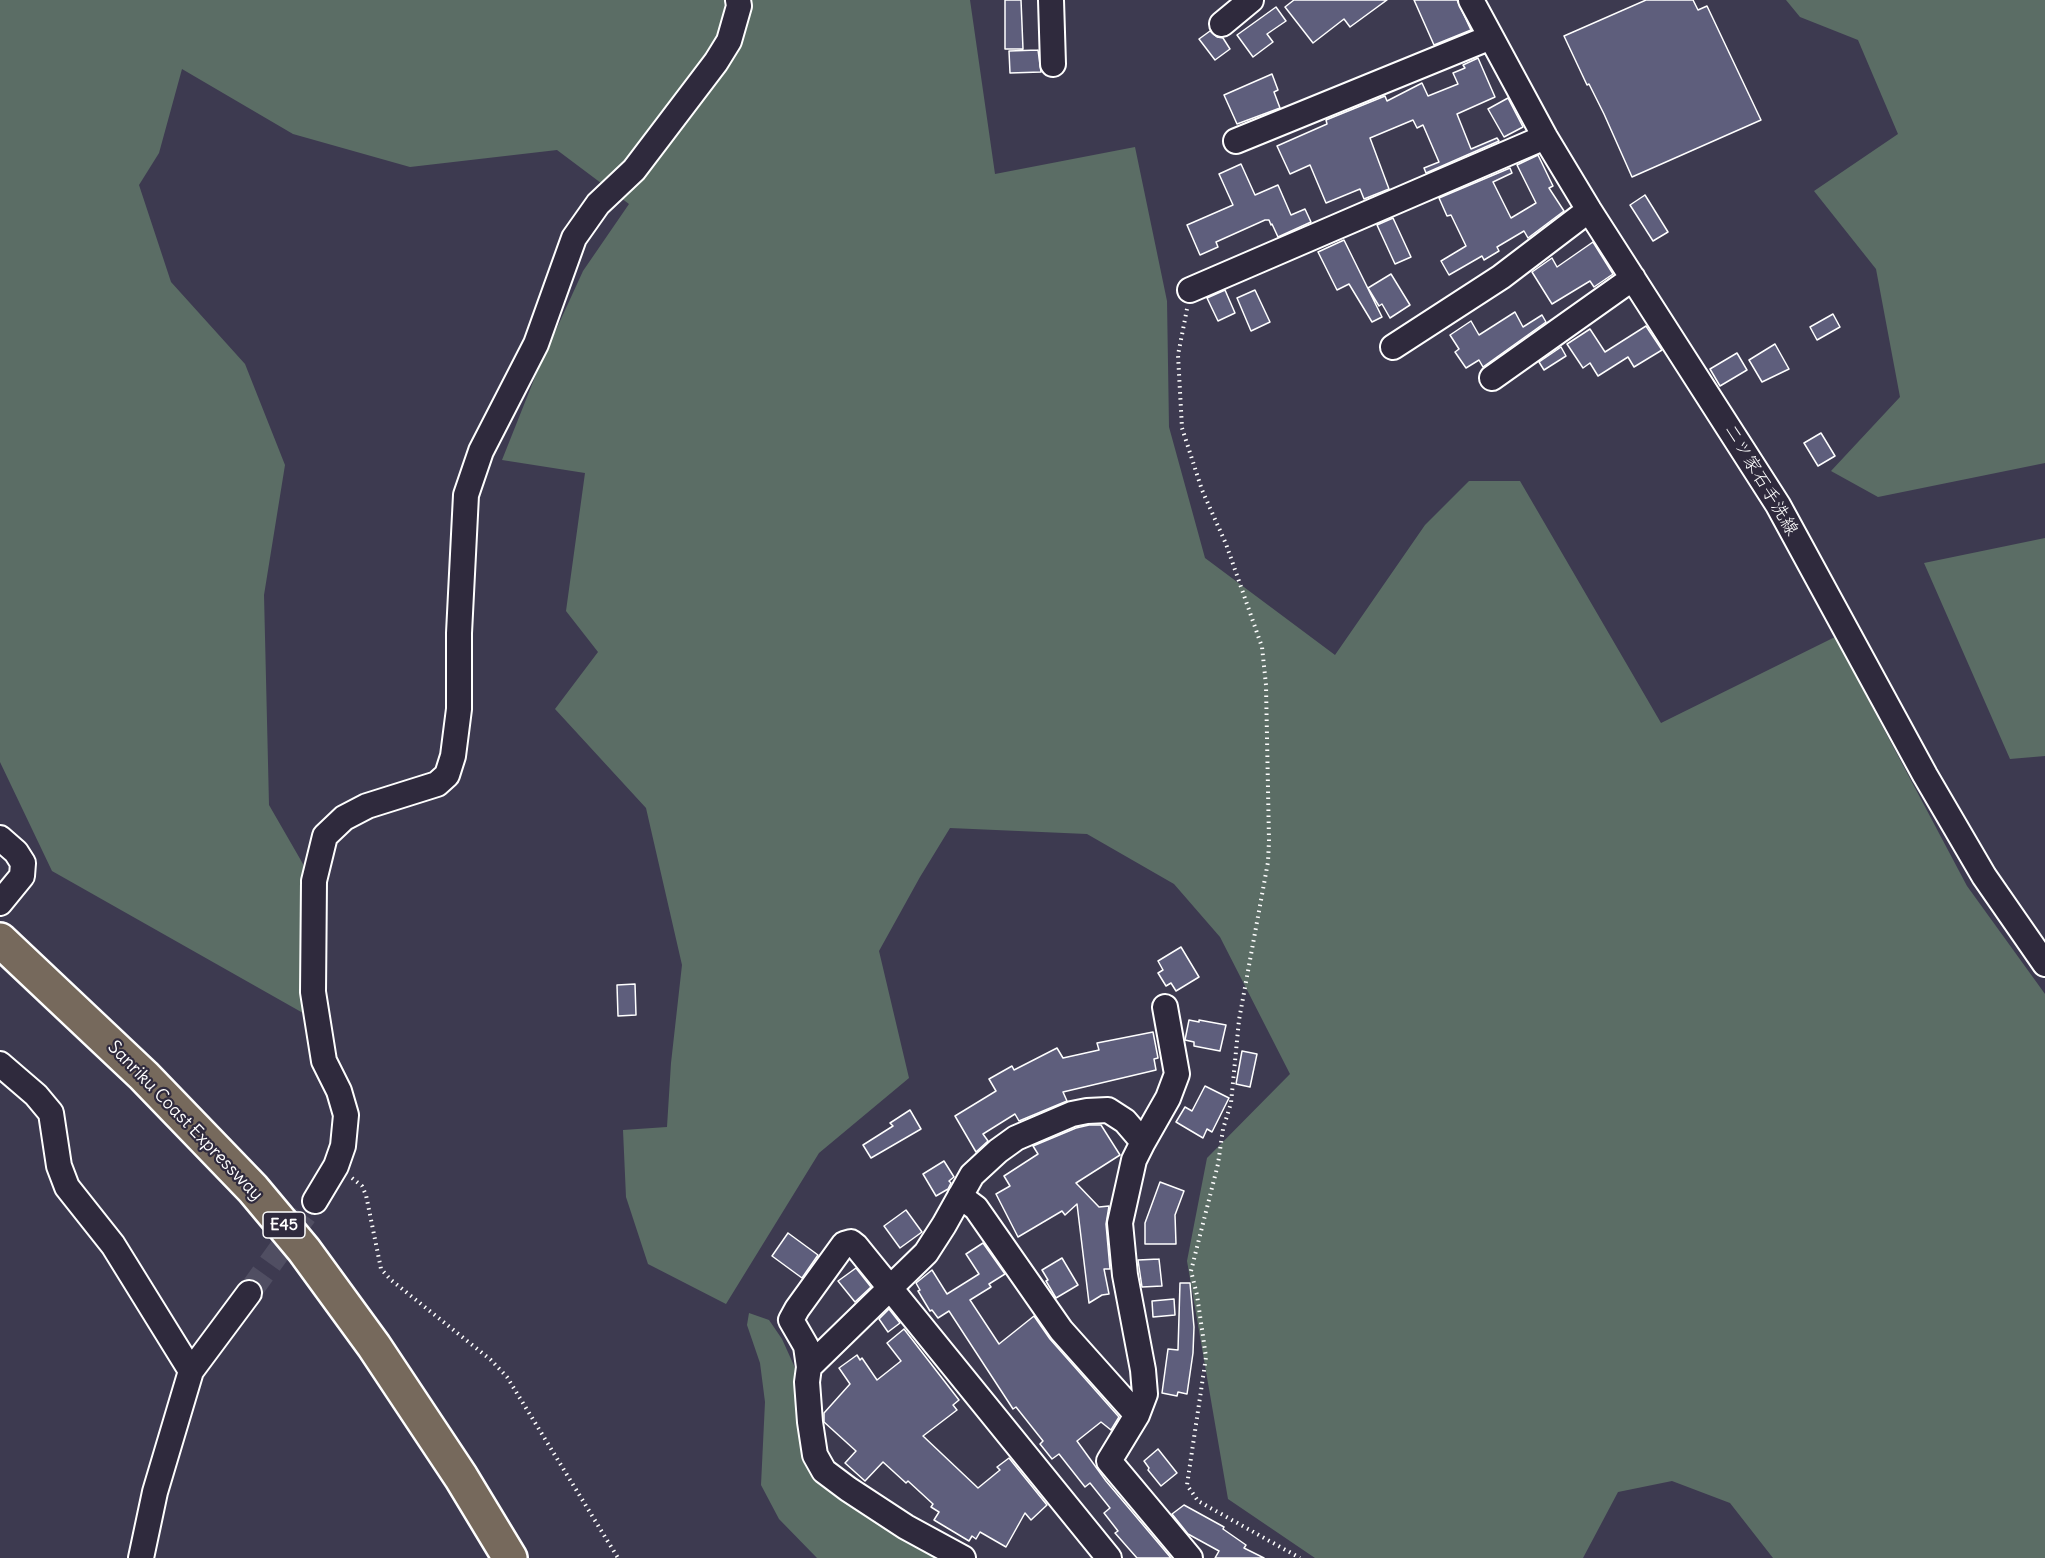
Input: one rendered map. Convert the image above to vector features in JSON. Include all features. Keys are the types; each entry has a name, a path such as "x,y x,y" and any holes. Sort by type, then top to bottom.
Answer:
{"highway":[{"name":"Sanriku Coast Expressway","path":"0,940 144,1076 253,1189 304,1250 380,1355 461,1477 510,1558"}],"street":[{"path":"315,1201 336,1166 344,1146 346,1115 339,1091 324,1061 313,992 314,881 325,836 344,818 367,806 437,784 447,775 453,756 459,709 459,633 466,495 481,451 536,344 574,238 598,204 634,170 716,62 729,41 739,6 738,0"},
{"path":"1051,0 1053,64"},
{"path":"1222,24 1251,0"},
{"name":"二ツ家石手洗線","path":"1471,0 1545,137 1589,210 1778,505 1924,775 1984,876 2045,964"},
{"path":"1236,141 1491,37"},
{"path":"1190,290 1545,137"},
{"path":"1393,347 1501,277 1589,210"},
{"path":"1492,378 1633,278"},
{"path":"0,838 16,852 23,864 22,876 3,900"},
{"path":"1165,1008 1177,1074 1168,1098 1134,1160 1120,1223 1125,1275 1143,1370 1145,1394 1137,1415 1108,1461 1190,1558"},
{"path":"0,1064 36,1095 51,1113 59,1166 67,1187 114,1245 191,1371"},
{"path":"809,1367 926,1253 972,1175 1016,1138 1071,1114 1108,1110 1125,1121 1143,1142"},
{"path":"960,1196 976,1208 1061,1330 1137,1415"},
{"path":"963,1558 906,1527 848,1489 824,1471 815,1455 810,1422 807,1382 809,1367 806,1346 791,1320 844,1244 851,1242 856,1246 1109,1558"},
{"path":"141,1558 155,1492 191,1371 249,1293"}],"path":[{"path":"1190,290 1178,356 1182,428 1202,490 1226,544 1262,647 1266,685 1269,841 1268,862 1239,1020 1231,1103 1191,1271 1206,1357 1187,1485 1198,1502 1300,1558"},
{"path":"336,1166 362,1186 366,1194 381,1269 391,1280 491,1360 507,1377 618,1558"}],"green space":[{"path":"0,0 970,0 995,174 1135,147 1167,301 1169,427 1205,558 1335,655 1425,525 1469,481 1520,481 1661,723 1835,637 1967,886 2045,994 2045,1558 1773,1558 1730,1503 1672,1481 1618,1492 1583,1558 1315,1558 1228,1499 1187,1261 1207,1158 1290,1074 1220,937 1174,884 1087,834 950,828 879,951 909,1078 819,1153 726,1304 648,1264 626,1197 623,1130 667,1127 671,1063 682,965 646,808 555,709 598,652 566,611 585,473 502,460 539,367 583,271 629,204 557,150 410,167 293,134 182,69 159,153 139,185 171,282 245,364 285,465 264,595 269,805 303,864 327,999 303,1013 52,871 0,762"},
{"path":"1786,0 2045,0 2045,463 1878,497 1831,471 1900,397 1876,269 1814,191 1898,134 1858,40 1800,17"},
{"path":"2045,538 2045,756 2010,759 1924,563"},
{"path":"749,1313 769,1320 782,1339 796,1370 801,1431 808,1461 944,1558 817,1558 779,1519 761,1485 765,1402 760,1363 747,1325"}],"building":[{"path":"1005,0 1021,0 1023,49 1005,49"},
{"path":"1294,0 1387,0 1350,27 1344,19 1313,43 1285,7"},
{"path":"1414,0 1457,0 1471,30 1434,45"},
{"path":"1646,0 1693,0 1698,10 1707,6 1761,120 1632,177 1604,114 1589,84 1587,85 1564,36"},
{"path":"1276,7 1286,21 1267,34 1273,42 1253,57 1237,35"},
{"path":"1210,31 1217,37 1223,38 1230,49 1215,60 1199,39"},
{"path":"1038,50 1041,72 1010,73 1009,51"},
{"path":"1478,58 1495,97 1457,114 1471,149 1497,138 1499,141 1426,173 1424,168 1439,162 1423,125 1417,128 1413,120 1370,138 1389,189 1364,199 1360,189 1326,203 1310,165 1290,174 1277,146 1327,124 1326,120 1385,96 1387,101 1422,83 1428,96 1458,84 1453,73 1465,68 1463,65"},
{"path":"1272,74 1278,90 1274,92 1280,108 1237,124 1224,95"},
{"path":"1508,98 1523,127 1504,137 1488,109"},
{"path":"1538,155 1553,186 1549,188 1564,211 1528,238 1524,231 1497,247 1499,251 1484,260 1482,256 1449,275 1441,261 1466,246 1451,215 1447,216 1439,198 1510,168 1512,173 1493,182 1511,218 1536,203 1517,165"},
{"path":"1241,164 1255,195 1278,185 1291,215 1305,209 1311,222 1278,237 1269,220 1265,220 1216,242 1218,247 1200,255 1187,225 1233,205 1219,174"},
{"path":"1645,195 1668,232 1653,241 1630,205"},
{"path":"1393,218 1411,257 1395,264 1377,225"},
{"path":"1344,240 1382,317 1372,322 1349,284 1337,290 1318,252"},
{"path":"1593,242 1613,274 1594,287 1590,281 1552,304 1532,272 1552,258 1557,267"},
{"path":"1391,274 1410,305 1390,318 1382,304 1379,306 1368,288"},
{"path":"1225,290 1235,313 1218,321 1207,298"},
{"path":"1255,290 1270,322 1251,331 1237,298"},
{"path":"1515,312 1523,327 1542,315 1546,322 1483,367 1479,360 1466,368 1455,352 1459,349 1450,335 1471,321 1479,335"},
{"path":"1833,314 1840,327 1817,340 1810,327"},
{"path":"1646,326 1662,350 1634,367 1628,357 1598,376 1590,363 1583,368 1567,344 1590,329 1605,352"},
{"path":"1775,344 1789,369 1762,382 1749,360"},
{"path":"1561,347 1566,356 1544,370 1539,362"},
{"path":"1737,353 1747,370 1720,386 1710,369"},
{"path":"1821,433 1835,456 1818,466 1804,443"},
{"path":"1181,947 1199,977 1176,991 1171,983 1166,986 1158,973 1163,970 1158,961"},
{"path":"635,984 636,1015 618,1016 617,985"},
{"path":"1189,1020 1226,1025 1220,1051 1194,1046 1194,1042 1185,1040"},
{"path":"1153,1032 1158,1058 1154,1059 1156,1070 1063,1092 1067,1101 1019,1121 1015,1114 983,1134 988,1141 976,1152 955,1116 996,1091 989,1079 1012,1066 1014,1070 1057,1048 1063,1058 1099,1050 1097,1043"},
{"path":"1242,1051 1257,1054 1250,1087 1236,1084"},
{"path":"1205,1086 1229,1098 1212,1132 1207,1129 1203,1138 1176,1122 1185,1107 1192,1111"},
{"path":"910,1110 921,1129 871,1158 863,1145 893,1126 890,1123"},
{"path":"1089,1125 1101,1125 1120,1155 1076,1183 1099,1207 1109,1206 1106,1224 1110,1269 1104,1269 1109,1294 1102,1295 1089,1303 1077,1204 1065,1215 1062,1211 1018,1237 996,1194 1010,1186 1004,1176 1038,1154 1033,1146"},
{"path":"944,1161 954,1177 949,1181 951,1183 948,1189 936,1196 923,1174"},
{"path":"1160,1182 1184,1191 1175,1215 1176,1244 1145,1244 1145,1223"},
{"path":"906,1210 922,1232 900,1248 884,1226"},
{"path":"788,1233 818,1255 802,1278 772,1256"},
{"path":"983,1243 1005,1274 989,1284 991,1287 970,1300 999,1344 1034,1316 1050,1339 1119,1417 1111,1430 1101,1422 1077,1441 1106,1481 1171,1558 1137,1558 1115,1533 1118,1531 1104,1513 1110,1508 1090,1483 1085,1487 1059,1454 1052,1459 1040,1444 1043,1441 1016,1407 1013,1409 949,1311 938,1318 932,1310 930,1311 918,1291 920,1290 916,1283 932,1270 947,1294 979,1274 966,1254"},
{"path":"1062,1258 1078,1285 1056,1298 1042,1270"},
{"path":"1159,1259 1162,1286 1142,1287 1138,1260"},
{"path":"856,1268 871,1287 855,1302 838,1281"},
{"path":"1180,1283 1190,1283 1194,1327 1187,1394 1178,1392 1177,1396 1162,1393 1168,1349 1178,1350"},
{"path":"1174,1299 1175,1315 1153,1317 1152,1301"},
{"path":"889,1309 900,1323 888,1332 879,1319"},
{"path":"904,1329 959,1400 953,1405 957,1410 923,1436 978,1488 1000,1470 997,1467 1009,1458 1047,1505 1031,1520 1025,1513 1006,1547 980,1532 976,1539 972,1536 969,1541 934,1520 939,1512 931,1507 933,1504 883,1462 865,1481 845,1463 856,1451 824,1422 824,1413 850,1384 839,1368 857,1355 860,1360 862,1358 877,1380 901,1361 887,1343"},
{"path":"1158,1449 1177,1473 1161,1486 1144,1461"},
{"path":"1184,1505 1224,1527 1223,1529 1246,1545 1244,1548 1264,1558 1215,1558 1219,1551 1188,1534 1172,1514"}],"tunnel":[{"path":"249,1293 315,1201"}]}
